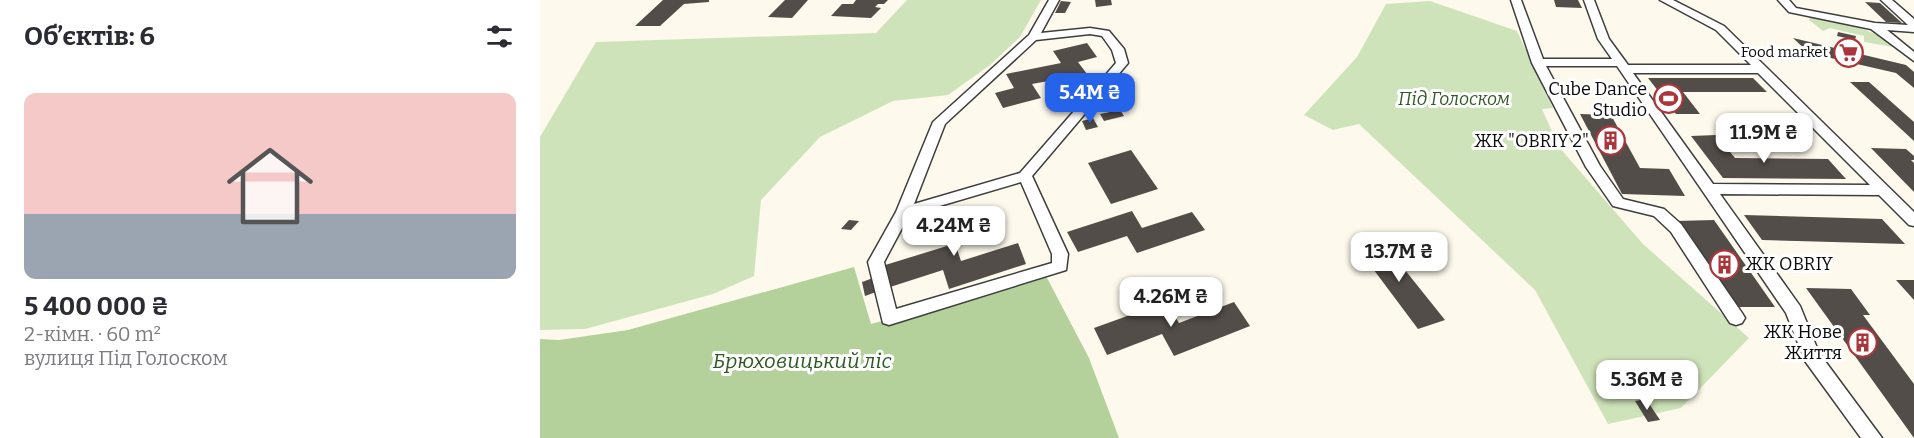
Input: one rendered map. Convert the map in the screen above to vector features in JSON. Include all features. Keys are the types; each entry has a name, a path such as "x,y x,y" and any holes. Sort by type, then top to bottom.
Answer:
{"street":[{"path":"1025,176 1060,254 1060,266 889,318 876,262 903,212 939,122 1033,37 1054,0"},
{"path":"1516,0 1538,63 1593,167 1618,203 1659,212 1676,228 1736,318"},
{"path":"1588,0 1604,39 1794,311 1811,356 1872,438"},
{"path":"1665,0 1720,28 1914,221"},
{"path":"1783,0 1793,9 1875,26 1914,29"},
{"path":"1886,0 1914,25"},
{"path":"1875,26 1913,57"},
{"path":"903,212 1025,176 1122,63 1118,48 1105,33 1090,31 1033,37"},
{"path":"1538,63 1762,69"},
{"path":"1709,189 1884,190"}],"green space":[{"path":"907,0 1041,0 1020,37 990,65 948,95 893,101 820,137 761,200 754,276 713,294 585,329 540,330 540,137 596,42 876,33"},
{"name":"Під Голоском","path":"1430,1 1517,31 1553,108 1542,109 1559,147 1643,244 1749,338 1681,408 1608,424 1535,290 1359,124 1333,130 1304,115 1357,57 1386,4"},
{"path":"1810,17 1868,31 1899,48 1864,42 1864,36 1830,28 1823,31 1809,20"},
{"name":"Брюховицький ліс","path":"854,267 871,324 1046,276 1089,358 1119,438 540,438 540,339 559,340 628,330"}],"building":[{"path":"663,0 709,0 709,2 684,4 660,26 635,26"},
{"path":"785,0 808,0 792,18 768,17"},
{"path":"856,0 888,0 875,7 881,8 871,18 831,16 842,4 853,4"},
{"path":"1095,0 1111,0 1112,5 1096,7"},
{"path":"1554,0 1578,0 1582,8 1556,7"},
{"path":"1061,1 1071,2 1065,13 1055,13"},
{"path":"1865,2 1880,3 1902,23 1886,22"},
{"path":"1838,32 1856,36 1855,40 1837,36"},
{"path":"1793,38 1906,65 1914,72 1914,88 1896,73 1809,53"},
{"path":"1087,43 1097,57 1078,62 1087,74 1032,84 1041,98 1003,108 995,93 1014,88 1006,74 1061,63 1053,51"},
{"path":"1648,78 1753,78 1767,92 1683,92 1700,114 1676,114"},
{"path":"1850,82 1869,82 1914,122 1914,141"},
{"path":"1120,110 1124,116 1104,121 1100,114"},
{"name":"ЖК \"OBRIY 2\"","path":"1580,114 1611,115 1640,168 1669,169 1685,196 1622,194"},
{"path":"1740,115 1788,116 1808,136 1758,136"},
{"path":"1093,118 1098,127 1086,130 1082,121"},
{"path":"1716,135 1735,158 1828,159 1846,179 1723,178 1691,136"},
{"path":"1871,148 1906,149 1914,156 1914,160 1911,160 1914,163 1914,192"},
{"path":"1131,150 1158,189 1111,204 1088,163"},
{"path":"966,208 977,237 955,243 961,261 1018,243 1026,264 949,289 943,270 887,288 882,266 947,246 937,216"},
{"path":"1132,211 1142,228 1192,212 1205,230 1137,253 1127,236 1078,252 1067,232"},
{"path":"1744,215 1882,219 1905,244 1762,240"},
{"path":"849,220 859,221 851,230 841,229"},
{"name":"ЖК OBRIY","path":"1714,220 1775,307 1733,307 1676,221"},
{"path":"1377,235 1445,320 1418,329 1353,242"},
{"path":"873,278 876,292 865,296 862,282"},
{"path":"1896,280 1914,280 1914,300"},
{"name":"ЖК Нове Життя","path":"1806,288 1851,289 1870,315 1863,315 1914,384 1914,438"},
{"path":"1166,302 1179,323 1234,302 1250,326 1174,356 1162,334 1107,355 1094,328"},
{"path":"1646,399 1660,420 1648,422 1635,401"}],"place":[{"name":"Food market","path":"1849,52"},
{"name":"Cube Dance Studio","path":"1668,99"},
{"name":"ЖК \"OBRIY 2\"","path":"1610,141"},
{"name":"ЖК OBRIY","path":"1724,264"},
{"name":"ЖК Нове Життя","path":"1863,342"}]}
